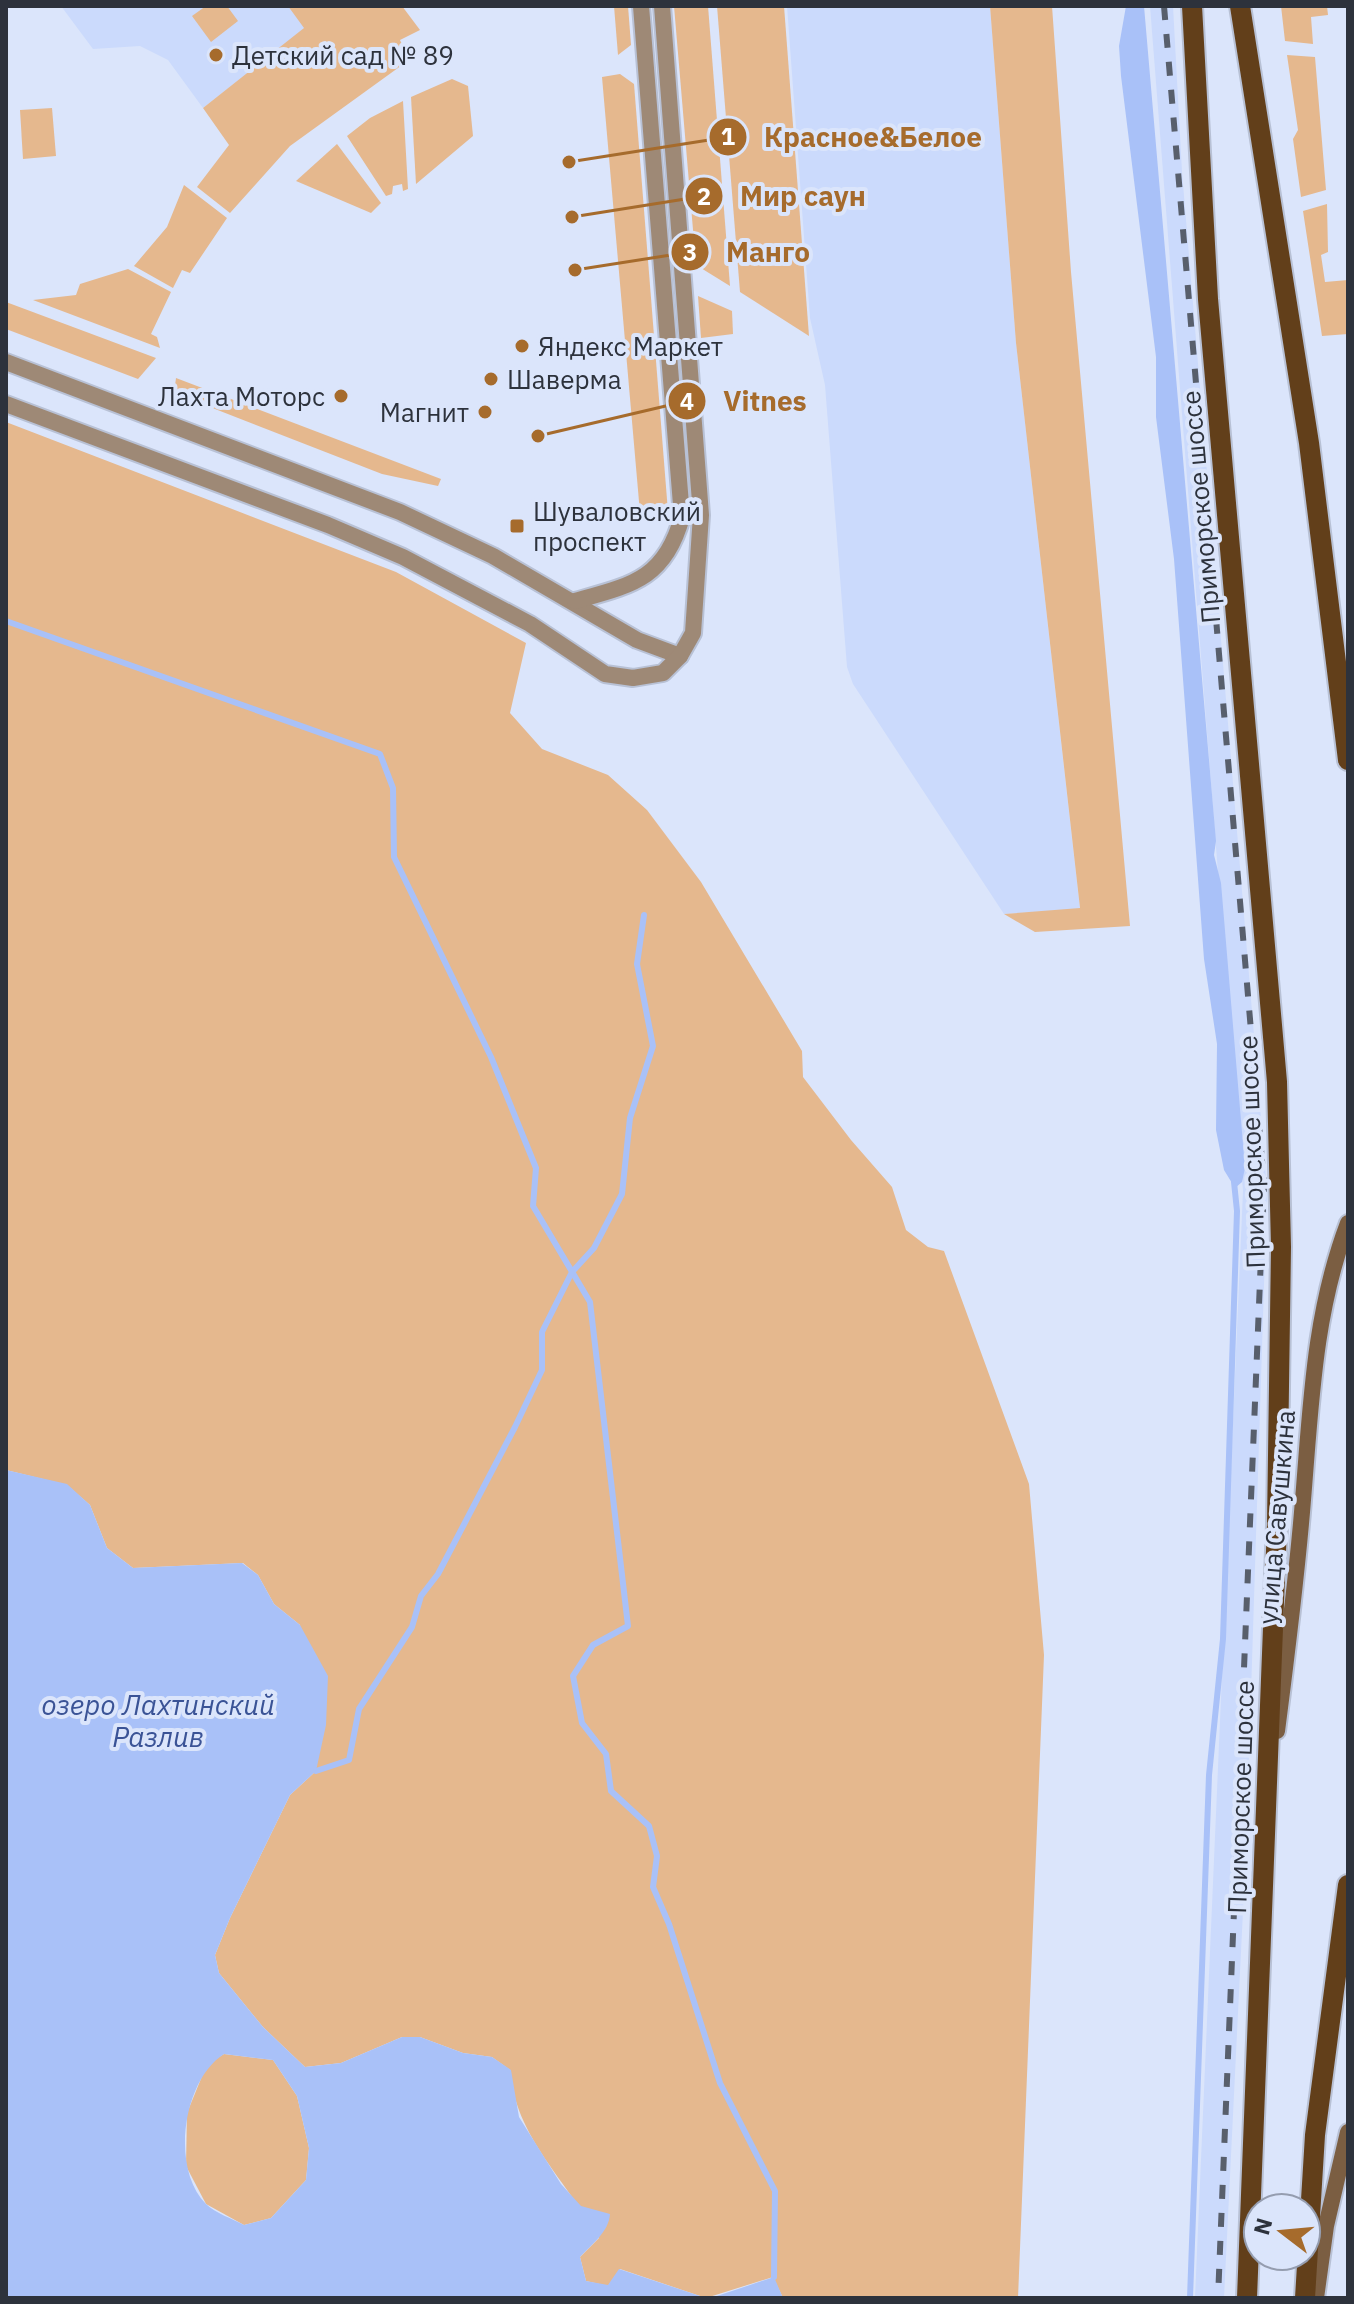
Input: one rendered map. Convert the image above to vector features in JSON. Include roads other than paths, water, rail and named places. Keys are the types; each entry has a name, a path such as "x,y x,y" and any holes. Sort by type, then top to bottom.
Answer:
{"main road":[{"name":"Приморское шоссе","path":"1192,6 1208,299 1278,1111 1281,1247 1277,1509 1247,2298"},
{"path":"1240,6 1309,443 1348,760"},
{"name":"улица Савушкина","path":"1265,1819 1295,1598 1319,1318 1331,1268 1348,1223"},
{"path":"1305,2298 1315,2135 1348,1885"},
{"path":"1316,2298 1328,2213 1348,2132"}],"street":[{"path":"575,601 638,582 664,561 676,540 682,517 641,6"},
{"path":"6,404 328,525 403,557 530,624 605,674 633,678 663,673 680,656 693,633 698,609 701,515 662,6"},
{"path":"6,362 400,512 493,556 575,601 637,640 680,656"}],"water":[{"path":"1126,6 1144,6 1216,841 1214,855 1221,883 1245,1168 1242,1182 1235,1188 1224,1170 1216,1130 1217,1044 1204,959 1174,559 1156,417 1156,357 1121,76 1119,46"},
{"name":"озеро Лахтинский Разлив","path":"6,1470 67,1484 90,1505 107,1548 133,1568 242,1563 258,1575 274,1604 300,1625 328,1676 326,1725 316,1771 290,1795 215,1955 219,1973 263,2027 305,2067 341,2063 402,2037 420,2037 463,2053 492,2057 511,2070 519,2117 561,2184 581,2206 610,2214 603,2232 580,2257 586,2281 608,2285 619,2269 706,2298 6,2298","holes":["224,2054 273,2060 297,2096 309,2148 306,2180 271,2218 244,2225 206,2204 195,2188 188,2169 186,2125 199,2083 210,2066"]},
{"path":"774,2277 783,2298 711,2298"}],"waterway":[{"path":"6,621 380,754 393,788 394,857 491,1057 536,1168 533,1206 590,1302 628,1626 593,1645 573,1676 582,1723 606,1754 611,1791 649,1826 657,1856 653,1887 669,1924 720,2083 775,2191 774,2277"},
{"path":"316,1771 349,1760 359,1709 412,1627 421,1596 438,1574 515,1427 542,1370 542,1332 572,1272 594,1248 622,1194 630,1118 653,1046 637,964 644,915"},
{"path":"1190,2298 1209,1775 1223,1639 1237,1211 1234,1182"}],"railway":[{"path":"1164,6 1264,1184 1218,2298"}],"place":[{"name":"Детский сад № 89","path":"216,55"},
{"name":"Красное&Белое","path":"569,162"},
{"name":"Мир саун","path":"572,217"},
{"name":"Манго","path":"575,270"},
{"name":"Яндекс Маркет","path":"522,346"},
{"name":"Шаверма","path":"491,379"},
{"name":"Лахта Моторс","path":"341,396"},
{"name":"Магнит","path":"485,412"},
{"name":"Vitnes","path":"538,436"},
{"name":"Шуваловский проспект","path":"517,526"}]}
